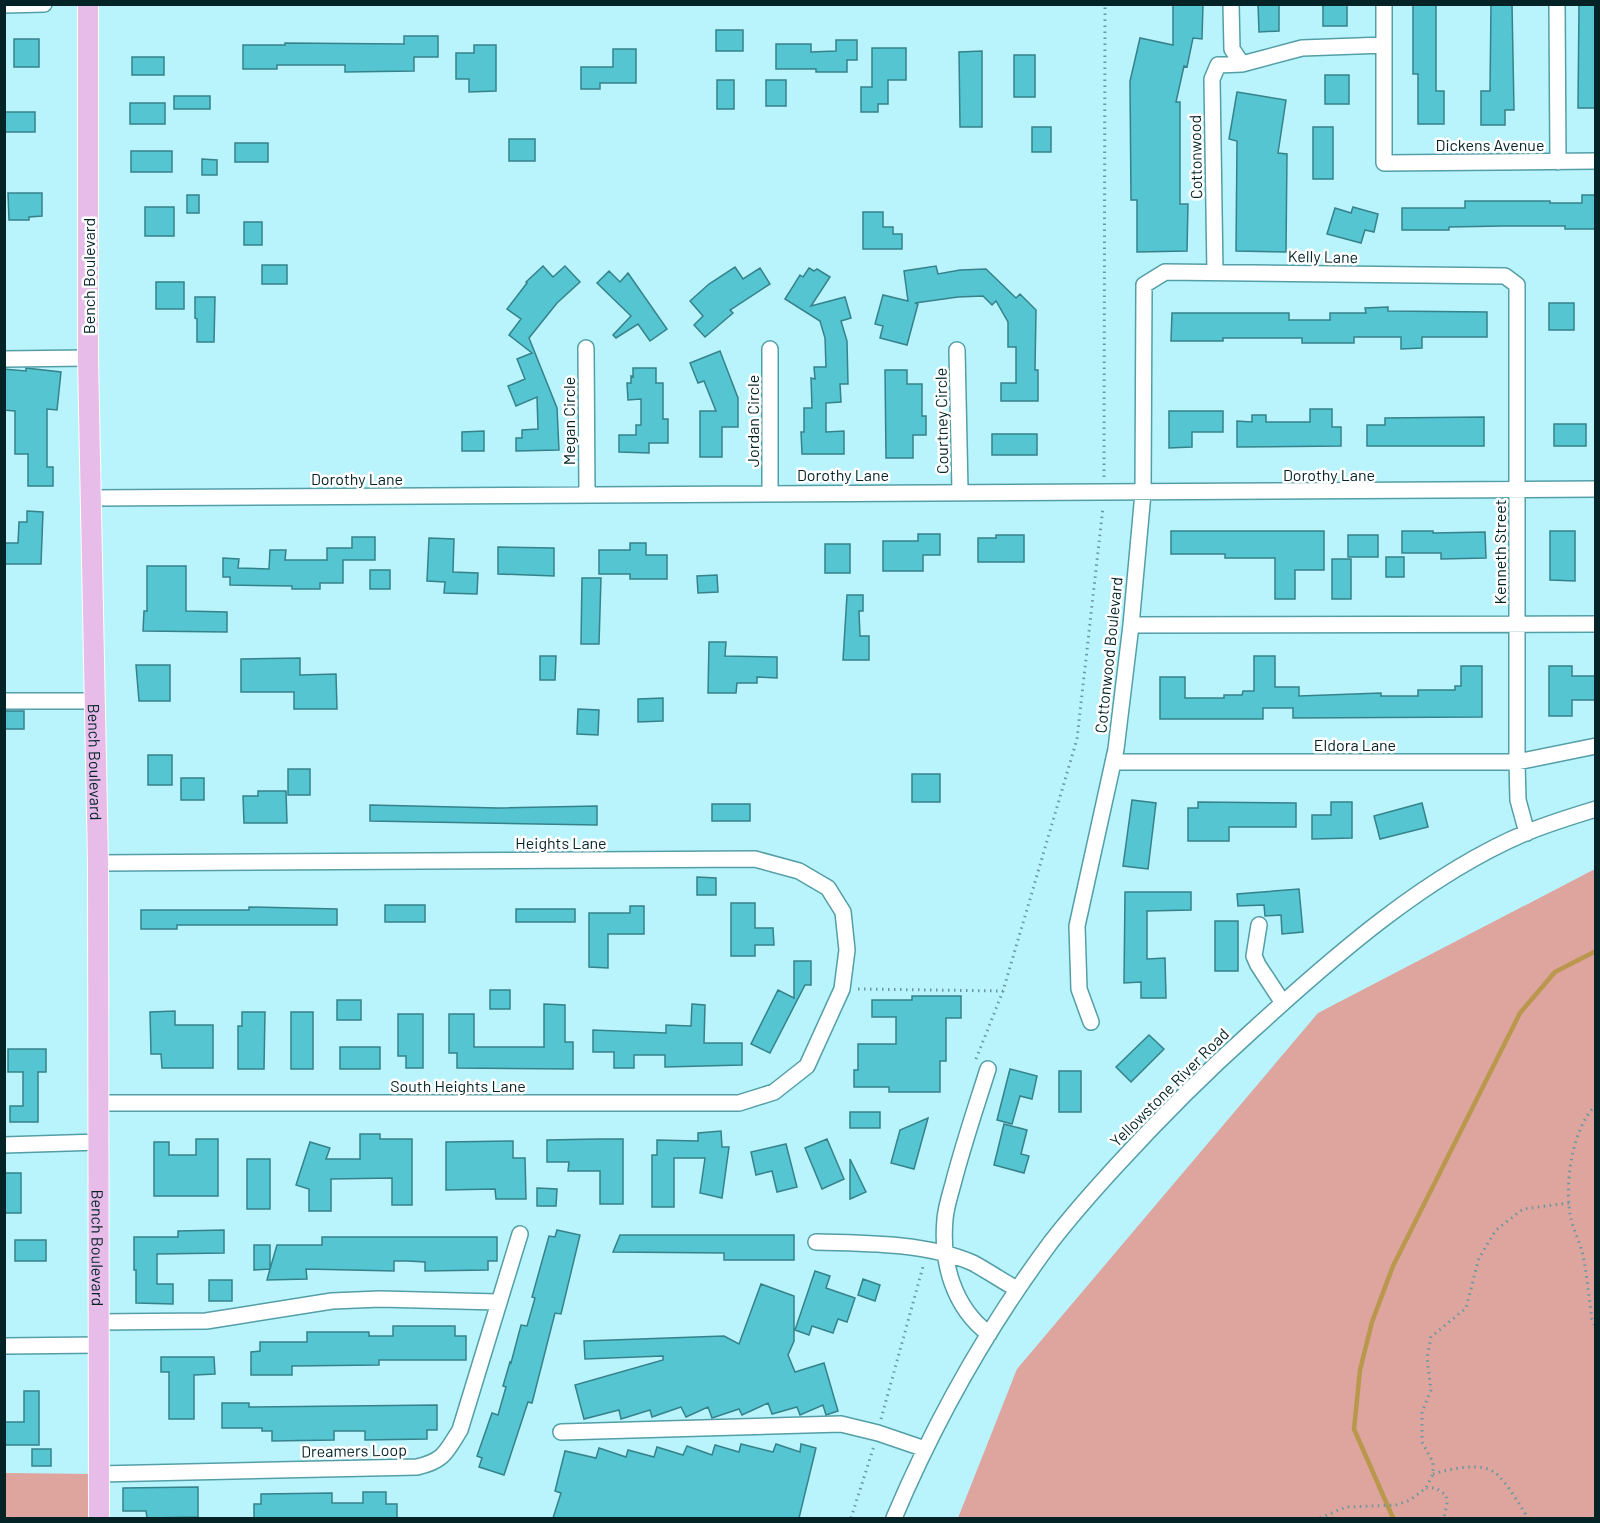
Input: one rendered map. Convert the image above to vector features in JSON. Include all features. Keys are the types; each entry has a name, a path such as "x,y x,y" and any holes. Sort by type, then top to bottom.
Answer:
{"main road":[{"name":"Bench Boulevard","path":"88,4 88,358 98,863 99,1518"}],"street":[{"path":"4,5 44,4"},
{"path":"1231,4 1232,49 1242,64"},
{"path":"1384,4 1384,45"},
{"path":"1557,4 1558,162"},
{"name":"Cottonwood","path":"1215,273 1212,79 1218,66 1242,64 1302,48 1384,45"},
{"name":"Dickens Avenue","path":"1384,45 1384,163 1596,161"},
{"name":"Kelly Lane","path":"1144,285 1165,272 1505,276"},
{"name":"Kenneth Street","path":"1505,276 1517,285 1517,762 1518,800 1527,833"},
{"name":"Cottonwood Boulevard","path":"1091,1022 1079,989 1077,926 1113,762 1131,625 1143,493 1144,285"},
{"name":"Megan Circle","path":"586,348 587,494"},
{"name":"Jordan Circle","path":"770,349 770,493"},
{"name":"Courtney Circle","path":"957,350 960,491"},
{"path":"4,359 88,358"},
{"name":"Dorothy Lane","path":"91,498 960,491 1143,493 1596,489"},
{"path":"1131,625 1596,624"},
{"path":"4,701 96,701"},
{"name":"Eldora Lane","path":"1113,762 1517,762 1596,746"},
{"name":"Yellowstone River Road","path":"894,1518 955,1391 1017,1289 1082,1205 1152,1127 1214,1065 1283,1002 1352,944 1414,897 1468,862 1527,833 1596,808"},
{"name":"Heights Lane","path":"98,863 755,859 799,871 828,888 843,912 847,950 842,989 807,1066"},
{"path":"1259,925 1254,956 1283,1002"},
{"name":"South Heights Lane","path":"99,1103 739,1103 774,1092 807,1066"},
{"path":"981,1068 945,1217 945,1254 951,1282 958,1297 981,1328 989,1334"},
{"path":"4,1145 99,1142"},
{"name":"Dreamers Loop","path":"99,1474 417,1467 435,1463 448,1449 460,1430 520,1234"},
{"path":"816,1242 885,1244 945,1254 972,1263 1017,1289"},
{"path":"99,1322 206,1321 332,1301 380,1299 498,1302"},
{"path":"4,1346 99,1345"},
{"path":"561,1432 841,1424 878,1433 926,1449"}],"path":[{"path":"981,1068 1077,739 1104,493 1105,4"},
{"path":"842,989 1003,991"},
{"path":"1596,1105 1587,1113 1571,1152 1569,1203 1571,1219 1582,1254 1592,1319 1596,1328"},
{"path":"1320,1518 1346,1507 1396,1505 1410,1500 1426,1488 1433,1474 1433,1462 1422,1442 1422,1412 1431,1390 1427,1358 1431,1337 1466,1308 1479,1258 1496,1230 1523,1209 1569,1203"},
{"path":"851,1518 878,1433 927,1251"},
{"path":"1433,1474 1474,1467 1494,1472 1513,1494 1528,1518"},
{"path":"1426,1488 1436,1488 1446,1495 1444,1518"}],"shaded area":[{"path":"1595,869 1595,1518 958,1518 1017,1369 1318,1013"},
{"path":"5,1473 99,1474 99,1518 5,1518"}],"building":[{"path":"1173,4 1203,4 1202,39 1193,38 1176,102 1180,102 1180,204 1188,204 1187,251 1137,252 1137,200 1131,200 1130,81 1140,38 1173,45"},
{"path":"1258,4 1279,4 1279,31 1259,32"},
{"path":"1323,4 1347,4 1347,26 1323,26"},
{"path":"1413,4 1436,4 1436,91 1444,91 1444,124 1418,124 1418,74 1413,74"},
{"path":"1491,4 1512,4 1514,110 1505,110 1505,125 1481,125 1481,91 1490,91"},
{"path":"1579,4 1596,4 1596,108 1578,108"},
{"path":"716,30 743,30 743,51 716,51"},
{"path":"404,36 438,36 438,57 414,57 414,71 345,72 345,65 277,65 277,69 243,69 243,45 404,44"},
{"path":"14,39 39,39 39,67 14,67"},
{"path":"836,40 857,40 857,60 847,60 847,72 776,69 776,44 811,44 811,52 836,51"},
{"path":"474,45 496,45 496,91 469,92 469,79 456,79 456,53 474,53"},
{"path":"872,48 906,48 906,80 888,80 888,104 878,104 878,112 861,112 861,87 872,87"},
{"path":"613,49 636,49 636,83 600,83 600,89 581,89 581,67 613,67"},
{"path":"982,51 982,127 960,127 959,52"},
{"path":"1014,55 1035,55 1035,97 1014,97"},
{"path":"132,57 164,57 164,75 132,75"},
{"path":"1325,75 1349,75 1349,104 1325,104"},
{"path":"717,80 734,80 734,109 717,109"},
{"path":"766,80 786,80 786,106 766,106"},
{"path":"1237,92 1286,100 1278,153 1287,154 1286,252 1236,251 1237,141 1229,139"},
{"path":"174,96 210,96 210,109 174,109"},
{"path":"130,103 165,103 165,124 130,124"},
{"path":"4,112 35,112 35,132 4,132"},
{"path":"1032,127 1051,127 1051,152 1032,152"},
{"path":"1313,127 1333,127 1333,179 1313,179"},
{"path":"509,139 535,139 535,161 509,161"},
{"path":"235,143 268,143 268,162 235,162"},
{"path":"131,151 172,151 172,172 131,172"},
{"path":"202,159 217,160 217,175 202,175"},
{"path":"8,193 42,193 42,216 29,217 29,220 9,220"},
{"path":"187,195 199,195 199,213 187,213"},
{"path":"1582,195 1596,195 1596,229 1565,229 1565,226 1502,226 1449,227 1449,230 1402,230 1402,208 1465,208 1465,201 1582,203"},
{"path":"145,207 174,207 174,236 145,236"},
{"path":"1353,207 1378,214 1374,232 1365,230 1361,243 1327,234 1335,208 1351,213"},
{"path":"863,212 883,212 883,227 893,227 893,234 902,234 902,249 863,249"},
{"path":"244,222 262,222 262,245 244,245"},
{"path":"262,265 287,265 287,284 262,284"},
{"path":"543,266 553,277 565,266 580,282 557,303 529,338 557,408 559,450 516,451 516,438 522,438 522,430 538,429 537,397 516,406 508,386 525,379 517,359 532,353 509,335 521,319 507,309 526,282"},
{"path":"936,266 938,274 986,269 1016,298 1020,294 1036,310 1035,370 1038,370 1038,401 1001,401 1001,383 1016,383 1016,347 1008,347 1008,322 996,301 992,305 983,296 915,303 918,304 907,345 880,338 883,326 875,324 883,295 908,301 904,271"},
{"path":"735,267 743,279 760,268 770,284 730,310 733,313 705,337 694,325 703,316 690,301 709,284"},
{"path":"809,268 814,271 817,269 830,277 811,306 845,297 851,318 841,321 847,341 848,384 840,384 841,402 826,403 826,432 844,431 844,454 802,454 801,432 804,432 804,408 812,408 811,378 815,379 814,367 826,367 825,338 820,321 785,299 800,275 803,277"},
{"path":"609,271 620,282 628,273 667,329 650,341 638,324 616,338 613,335 631,316 597,283"},
{"path":"156,282 184,282 184,309 156,309"},
{"path":"195,297 215,297 214,342 197,342"},
{"path":"1549,303 1574,303 1574,330 1549,330"},
{"path":"1388,307 1388,311 1487,312 1487,337 1422,337 1422,348 1401,349 1401,337 1354,337 1354,343 1302,343 1302,338 1223,338 1223,341 1171,341 1172,313 1289,313 1289,320 1330,320 1330,313 1366,313 1365,308"},
{"path":"720,351 738,398 738,427 722,427 722,457 700,457 700,411 716,411 704,381 698,383 690,363"},
{"path":"26,368 61,372 57,410 47,409 47,467 53,467 53,486 28,486 28,454 15,454 15,411 4,410 4,369 26,371"},
{"path":"633,368 656,368 656,383 663,383 663,419 668,419 668,443 649,443 649,453 619,452 619,435 636,435 636,425 641,425 641,399 628,400 627,383 631,383"},
{"path":"885,370 907,370 907,384 922,384 922,416 926,416 926,435 913,435 913,458 886,458"},
{"path":"1310,409 1332,409 1332,427 1341,427 1341,446 1237,447 1237,421 1252,422 1252,415 1266,415 1266,422 1310,422"},
{"path":"1169,411 1223,411 1223,432 1192,432 1192,447 1169,448"},
{"path":"1484,417 1484,446 1367,446 1367,425 1385,425 1385,418"},
{"path":"1554,424 1586,424 1586,446 1554,446"},
{"path":"484,431 484,451 462,451 462,432"},
{"path":"992,434 1037,434 1037,455 992,455"},
{"path":"27,511 43,512 41,564 4,564 4,543 18,543 19,522 27,522"},
{"path":"1171,531 1324,531 1324,570 1295,570 1295,599 1275,599 1275,558 1225,558 1225,554 1171,554"},
{"path":"1402,531 1485,532 1486,558 1441,559 1441,553 1402,553"},
{"path":"1550,531 1575,531 1575,581 1550,580"},
{"path":"918,534 940,534 940,555 923,555 923,571 883,571 883,541 918,541"},
{"path":"996,535 1024,535 1024,562 978,562 978,538 996,538"},
{"path":"1348,535 1378,535 1378,557 1348,557"},
{"path":"352,537 375,537 375,560 343,560 343,583 320,583 320,589 292,589 292,586 230,585 230,577 223,577 223,558 239,559 238,568 269,569 270,550 286,550 285,560 327,560 327,548 352,548"},
{"path":"429,538 454,539 453,572 478,573 477,594 444,593 445,582 427,581"},
{"path":"630,543 646,543 646,555 667,555 667,579 630,579 630,574 599,574 599,550 630,550"},
{"path":"825,544 850,544 850,573 825,573"},
{"path":"498,547 554,548 554,576 498,574"},
{"path":"1386,557 1404,557 1404,577 1386,577"},
{"path":"1332,559 1351,559 1351,599 1332,599"},
{"path":"147,566 186,566 186,611 227,612 227,632 143,631 144,611 147,611"},
{"path":"370,570 390,570 390,589 370,589"},
{"path":"717,575 718,592 698,593 697,576"},
{"path":"582,578 601,578 599,644 581,644"},
{"path":"847,595 863,595 863,611 859,611 860,636 869,636 869,660 843,660"},
{"path":"709,642 726,642 725,656 777,657 777,678 757,677 757,683 737,683 736,693 708,693"},
{"path":"540,656 556,656 555,680 540,680"},
{"path":"1254,656 1275,656 1275,687 1299,687 1299,696 1381,693 1381,696 1418,696 1418,690 1455,690 1455,686 1461,686 1461,666 1482,666 1482,717 1293,718 1293,708 1263,708 1263,719 1160,719 1160,677 1185,677 1185,698 1224,698 1224,695 1242,695 1243,691 1254,691"},
{"path":"300,658 300,675 336,674 337,709 294,709 294,692 241,692 241,659"},
{"path":"136,665 170,665 170,701 139,701"},
{"path":"1549,666 1572,666 1572,676 1596,676 1596,700 1572,700 1572,716 1549,716"},
{"path":"663,698 663,721 638,722 638,699"},
{"path":"578,709 599,710 598,735 577,734"},
{"path":"4,711 24,711 24,729 4,729"},
{"path":"148,755 172,755 172,785 148,785"},
{"path":"288,769 310,769 310,795 288,795"},
{"path":"912,774 940,774 940,802 912,802"},
{"path":"181,778 204,778 204,800 181,800"},
{"path":"258,791 286,791 287,823 244,823 243,796 258,796"},
{"path":"1132,800 1156,803 1148,869 1123,866"},
{"path":"1198,802 1296,803 1296,827 1229,827 1229,841 1188,841 1188,808 1198,808"},
{"path":"1331,802 1352,802 1352,838 1312,839 1312,815 1331,815"},
{"path":"1422,803 1428,827 1380,839 1374,816"},
{"path":"712,804 750,804 750,821 712,821"},
{"path":"370,805 498,808 597,806 597,825 370,821"},
{"path":"697,877 716,878 716,895 697,895"},
{"path":"1299,889 1303,932 1282,934 1281,915 1265,916 1264,905 1238,906 1237,894"},
{"path":"1125,892 1191,892 1191,910 1147,911 1147,959 1165,958 1166,998 1141,998 1141,982 1124,983"},
{"path":"731,903 755,903 755,928 773,928 774,945 755,945 755,956 731,956"},
{"path":"385,905 425,905 425,922 385,922"},
{"path":"630,906 644,906 644,934 608,934 608,968 589,967 589,913 630,913"},
{"path":"249,907 337,909 337,925 177,925 177,929 141,929 141,910 249,910"},
{"path":"516,909 575,909 575,922 516,922"},
{"path":"1215,921 1238,921 1238,971 1215,971"},
{"path":"794,961 811,961 811,985 805,985 770,1053 751,1044 778,990 794,998"},
{"path":"490,990 510,990 510,1009 490,1009"},
{"path":"912,996 961,996 961,1018 946,1018 946,1061 940,1061 940,1092 889,1092 889,1087 854,1087 854,1070 858,1070 858,1044 896,1044 896,1017 872,1017 872,1000 912,1000"},
{"path":"337,1000 361,1000 361,1020 337,1020"},
{"path":"544,1004 565,1005 565,1042 573,1042 573,1069 457,1068 457,1053 449,1053 449,1014 474,1014 474,1047 544,1047"},
{"path":"692,1004 705,1005 704,1043 742,1043 742,1065 665,1067 665,1055 634,1055 634,1068 614,1068 614,1052 593,1052 593,1030 666,1033 666,1025 691,1026"},
{"path":"175,1011 175,1025 213,1025 213,1068 162,1068 161,1054 151,1054 150,1012"},
{"path":"242,1012 265,1012 264,1069 238,1069 238,1026 242,1026"},
{"path":"291,1012 313,1012 313,1069 291,1069"},
{"path":"398,1014 423,1014 423,1068 406,1068 406,1056 398,1056"},
{"path":"1149,1035 1164,1049 1131,1082 1116,1067"},
{"path":"340,1047 380,1047 380,1069 340,1069"},
{"path":"8,1049 46,1049 46,1072 38,1072 38,1122 10,1122 10,1106 23,1106 23,1072 8,1072"},
{"path":"1010,1069 1037,1076 1032,1099 1020,1096 1012,1124 997,1120"},
{"path":"1059,1071 1081,1071 1081,1112 1059,1112"},
{"path":"850,1112 880,1112 880,1128 850,1128"},
{"path":"928,1118 914,1169 891,1163 900,1130"},
{"path":"1004,1124 1027,1130 1021,1154 1029,1156 1024,1173 994,1165"},
{"path":"721,1131 722,1147 729,1147 722,1198 700,1193 705,1158 674,1158 674,1207 652,1207 652,1155 657,1155 657,1140 698,1141 698,1133"},
{"path":"360,1134 380,1134 380,1139 412,1139 412,1205 392,1205 392,1178 331,1179 331,1211 309,1211 309,1189 296,1185 310,1142 330,1148 326,1159 360,1159"},
{"path":"196,1139 218,1139 218,1196 154,1196 154,1142 169,1142 169,1155 196,1155"},
{"path":"623,1139 623,1204 600,1204 600,1171 568,1171 569,1162 547,1162 547,1140"},
{"path":"827,1139 844,1179 822,1189 805,1148"},
{"path":"513,1141 513,1158 525,1158 526,1199 496,1199 495,1189 446,1190 446,1142"},
{"path":"786,1144 797,1187 777,1192 772,1171 756,1175 751,1152"},
{"path":"247,1159 270,1159 270,1209 247,1209"},
{"path":"850,1159 866,1192 850,1199"},
{"path":"4,1173 21,1173 21,1213 4,1213"},
{"path":"537,1188 557,1189 556,1206 537,1206"},
{"path":"224,1230 224,1253 157,1254 157,1284 173,1284 173,1304 136,1303 134,1237 178,1237 178,1231"},
{"path":"557,1230 580,1235 561,1314 555,1313 532,1403 528,1402 504,1475 479,1467 482,1458 477,1456 492,1413 498,1415 506,1387 503,1386 521,1325 527,1326 535,1298 532,1297 549,1236 555,1237"},
{"path":"620,1235 794,1235 794,1260 724,1260 724,1253 613,1252"},
{"path":"322,1237 497,1237 497,1261 488,1261 488,1270 425,1271 425,1262 394,1261 394,1271 306,1269 307,1279 267,1280 277,1245 322,1245"},
{"path":"15,1240 46,1240 46,1261 15,1261"},
{"path":"254,1245 270,1245 270,1269 254,1270"},
{"path":"815,1271 830,1276 826,1288 855,1298 847,1322 838,1319 833,1333 812,1326 809,1335 795,1330"},
{"path":"863,1279 880,1285 875,1301 858,1295"},
{"path":"209,1280 232,1280 232,1301 209,1301"},
{"path":"761,1284 794,1296 794,1341 788,1355 795,1372 824,1363 838,1411 826,1415 823,1405 800,1415 797,1407 772,1414 768,1403 742,1415 739,1409 712,1418 708,1407 686,1417 681,1407 652,1417 650,1410 621,1419 619,1410 584,1419 575,1385 663,1360 663,1356 585,1359 584,1341 724,1336 739,1344"},
{"path":"393,1326 455,1326 455,1336 466,1336 466,1360 379,1360 379,1365 292,1366 292,1375 251,1375 251,1352 260,1351 260,1342 307,1342 307,1332 369,1332 369,1336 393,1336"},
{"path":"161,1357 214,1357 215,1374 194,1375 194,1419 169,1419 169,1372 161,1372"},
{"path":"24,1391 39,1391 39,1445 4,1445 4,1422 24,1422"},
{"path":"222,1403 249,1403 249,1407 437,1405 437,1430 427,1430 427,1439 365,1440 365,1431 334,1431 334,1440 272,1441 272,1431 262,1431 262,1428 222,1428"},
{"path":"741,1444 773,1452 776,1444 800,1452 801,1444 816,1448 799,1518 553,1518 561,1493 555,1491 565,1451 596,1458 599,1448 626,1457 628,1450 654,1457 657,1447 683,1455 687,1446 712,1455 715,1445 739,1452"},
{"path":"32,1449 51,1449 51,1466 32,1466"},
{"path":"198,1487 198,1517 147,1518 146,1511 123,1511 123,1488"},
{"path":"363,1492 386,1492 386,1504 397,1504 397,1518 254,1518 254,1504 261,1504 261,1494 332,1493 332,1503 363,1503"}],"waterway":[{"path":"1393,1518 1354,1429 1360,1370 1372,1322 1393,1266 1520,1013 1555,972 1596,951"}]}
